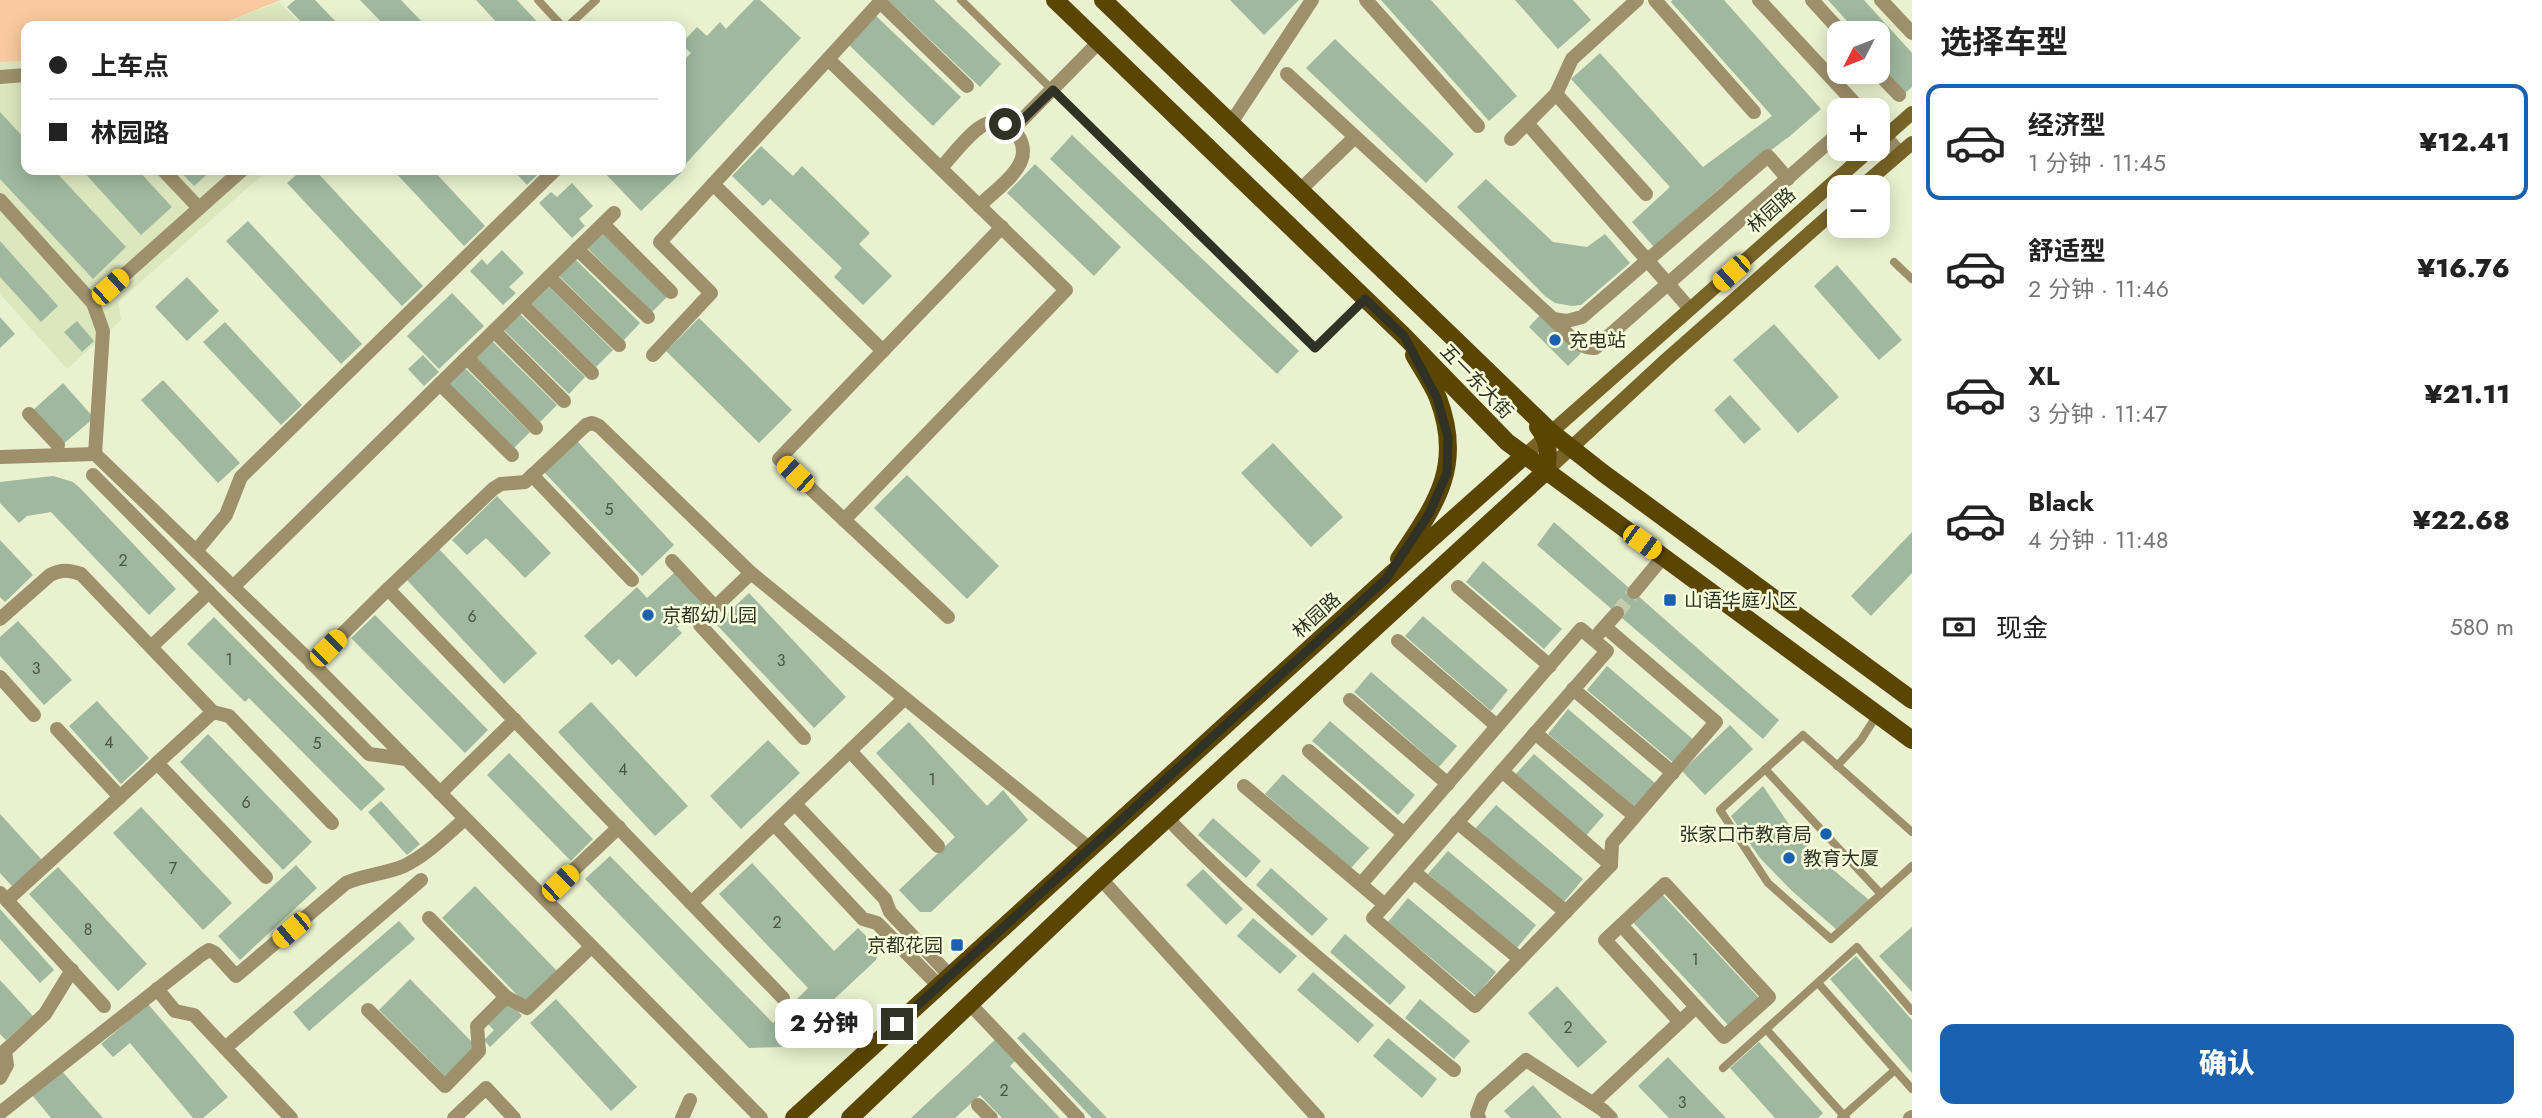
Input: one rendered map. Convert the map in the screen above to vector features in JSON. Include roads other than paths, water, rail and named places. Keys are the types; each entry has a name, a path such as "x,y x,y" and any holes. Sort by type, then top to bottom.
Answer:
{"main road":[{"name":"五一东大街","path":"1055,0 1404,336 1507,442 1912,740"},
{"name":"五一东大街","path":"1103,0 1548,434 1571,448 1912,699"},
{"path":"1890,129 1912,113"},
{"path":"1875,175 1912,142"},
{"name":"林园路","path":"794,1118 1386,579 1857,161"},
{"path":"850,1118 1167,818 1827,218"},
{"path":"1386,579 1429,514 1447,473 1448,437 1437,398 1404,336"},
{"path":"1546,471 1548,434"}],"street":[{"path":"1231,124 1312,0"},
{"path":"1366,0 1478,126"},
{"path":"1511,139 1556,94 1572,59 1637,0"},
{"path":"1655,0 1754,111"},
{"path":"1759,0 1850,98"},
{"path":"1812,0 1831,21"},
{"path":"1881,0 1912,33"},
{"path":"653,355 711,293 660,242 880,2 967,86"},
{"path":"1013,129 1099,42"},
{"path":"828,59 1066,290 844,520"},
{"path":"1287,74 1587,349 1595,348 1827,144"},
{"path":"0,77 21,75"},
{"path":"1888,84 1899,95"},
{"path":"1556,94 1646,194"},
{"path":"941,168 980,127 996,122 1013,129 1022,143 1022,160 1015,171 979,206"},
{"path":"1527,123 1690,309"},
{"path":"1300,190 1355,137"},
{"path":"1890,144 1900,153"},
{"path":"1553,319 1567,321 1582,317 1768,156 1788,179"},
{"path":"168,175 199,208"},
{"path":"93,303 236,175"},
{"path":"196,551 226,515 242,477 550,175"},
{"path":"713,184 883,351"},
{"path":"0,200 93,303 103,331 96,454"},
{"path":"233,587 614,213"},
{"path":"603,224 671,292"},
{"path":"948,617 779,459 1002,227"},
{"path":"577,249 648,317"},
{"path":"549,277 619,345"},
{"path":"522,303 592,373"},
{"path":"494,331 564,401"},
{"path":"467,358 536,428"},
{"path":"440,384 512,455"},
{"path":"29,414 58,445"},
{"path":"312,664 493,489 501,484 520,484 579,429 592,423 599,426 751,573 1089,848"},
{"path":"31,456 41,427"},
{"path":"0,457 96,454 312,664 761,1118"},
{"path":"93,475 369,754 406,759"},
{"path":"532,475 632,580"},
{"path":"1634,593 1662,557"},
{"path":"672,561 715,607"},
{"path":"0,619 50,575 69,570 81,574 213,712 229,716 332,823"},
{"path":"751,573 700,625 804,738"},
{"path":"1458,587 1550,666"},
{"path":"388,589 783,998"},
{"path":"152,646 209,592"},
{"path":"1594,639 1617,613"},
{"path":"1361,884 1581,629 1607,651 1373,918 1475,1006 1611,865 1612,843 1716,722 1605,627"},
{"path":"1398,641 1497,726"},
{"path":"0,677 34,715"},
{"path":"1573,689 1673,773"},
{"path":"691,903 904,699"},
{"path":"1350,699 1448,784"},
{"path":"104,1006 3,896 120,797 213,712"},
{"path":"440,793 515,720"},
{"path":"57,729 120,797"},
{"path":"1535,733 1636,816"},
{"path":"1309,751 1404,834"},
{"path":"851,752 938,846"},
{"path":"157,763 266,877"},
{"path":"1502,771 1611,865"},
{"path":"1244,786 1385,905"},
{"path":"796,805 885,899 890,912 944,981"},
{"path":"1167,818 1200,852 1312,954 1454,1070"},
{"path":"0,1113 209,950 236,976 346,883 402,867 419,857 465,819"},
{"path":"1457,822 1566,912"},
{"path":"775,825 863,919 877,923 944,981"},
{"path":"544,898 619,827"},
{"path":"1413,872 1520,960"},
{"path":"1101,879 1318,1118"},
{"path":"225,1048 421,880"},
{"path":"1621,925 1724,1037 1769,997 1665,884 1621,925 1605,940 1680,1022"},
{"path":"429,918 506,997 527,1008 591,947"},
{"path":"0,1078 7,1065 3,1048 45,1014 72,970"},
{"path":"157,989 175,1011 194,1015 291,1118"},
{"path":"368,1010 445,1086 479,1051 477,1026 506,997"},
{"path":"970,1004 1078,1118"},
{"path":"1593,1103 1696,1007"},
{"path":"1479,1118 1477,1114 1483,1098 1527,1060 1593,1103 1611,1118"},
{"path":"454,1118 486,1088 514,1118"},
{"path":"682,1118 690,1100"},
{"path":"978,1105 991,1118"}],"lane":[{"path":"538,0 557,21"},
{"path":"573,21 596,0"},
{"path":"961,0 1315,348 1365,299"},
{"path":"1894,262 1912,279"},
{"path":"1837,765 1861,740 1877,715"},
{"path":"1912,832 1803,735 1720,810 1768,883 1831,939 1912,866"},
{"path":"1765,769 1881,894"},
{"path":"1723,1068 1857,947 1912,1011"},
{"path":"1818,983 1912,1089"},
{"path":"1766,1029 1843,1117 1895,1070"}],"tunnel":[{"path":"1617,613 1634,592"}],"place":[{"name":"充电站","path":"1555,340"},
{"name":"山语华庭小区","path":"1670,600"},
{"name":"京都幼儿园","path":"648,615"},
{"name":"张家口市教育局","path":"1826,834"},
{"name":"教育大厦","path":"1789,858"},
{"name":"京都花园","path":"957,945"}]}
